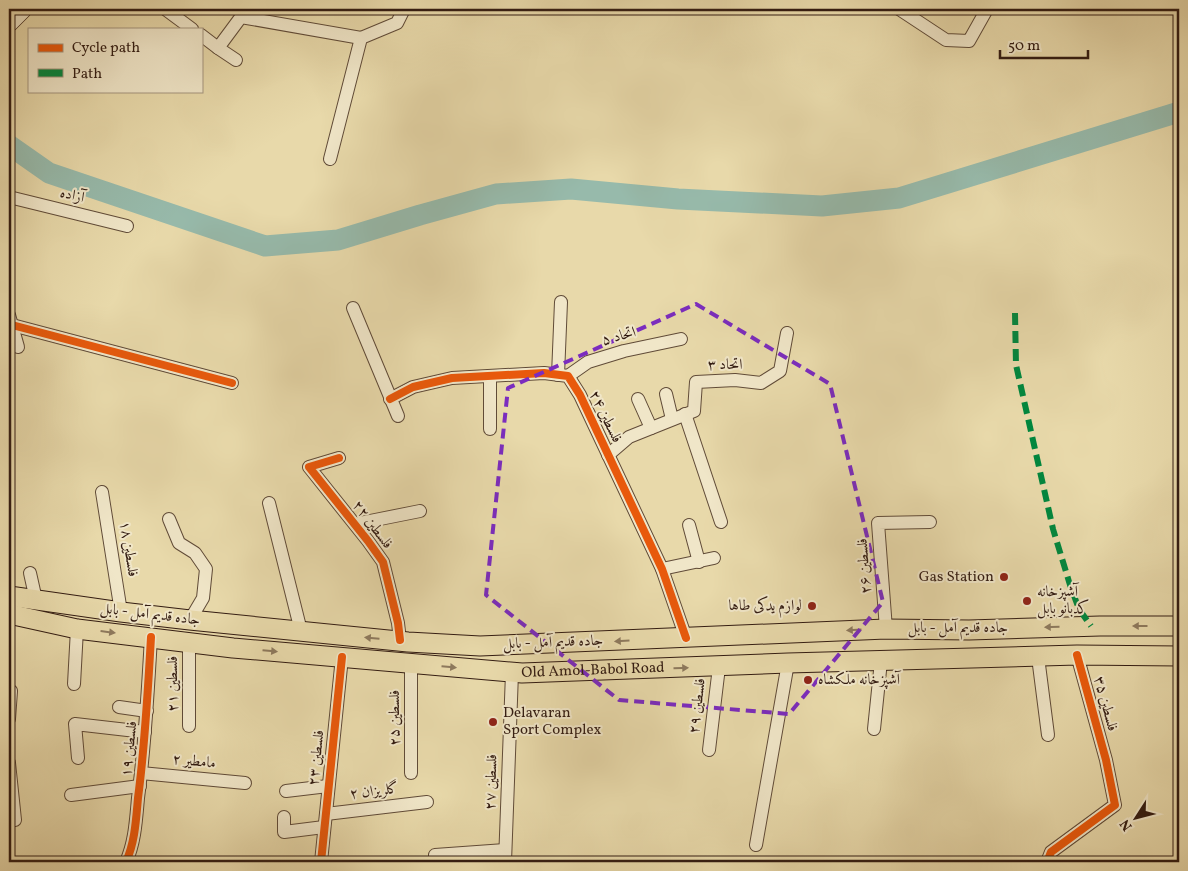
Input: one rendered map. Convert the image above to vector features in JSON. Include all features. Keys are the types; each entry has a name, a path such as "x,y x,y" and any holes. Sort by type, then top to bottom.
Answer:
{"main road":[{"path":"9,24 23,9"},
{"name":"جاده قدیم آمل - بابل","path":"9,596 190,620 480,646 886,629 969,630 1100,626 1179,626"},
{"name":"Old Amol-Babol Road","path":"9,614 77,629 189,642 512,673 1038,656 1179,656"}],"street":[{"path":"165,9 191,28"},
{"path":"218,48 241,17 361,38 397,23 404,9"},
{"path":"899,9 946,40 969,41 987,9"},
{"path":"202,37 236,60"},
{"path":"330,159 361,38"},
{"name":"آزاده","path":"9,197 127,226"},
{"path":"390,399 413,387 452,378 544,373 563,375 561,302"},
{"path":"353,308 398,416"},
{"path":"10,320 18,347"},
{"path":"10,320 232,383"},
{"name":"اتحاد ۳","path":"686,414 694,411 696,382 735,380 761,383 780,371 787,334"},
{"name":"اتحاد ۵","path":"563,375 588,362 624,351 681,339"},
{"name":"فلسطین ۲۴","path":"563,375 580,395 662,569 686,638"},
{"path":"490,376 490,429"},
{"path":"666,394 672,419"},
{"path":"638,400 651,428"},
{"path":"608,454 629,437 686,414 721,522"},
{"name":"فلسطین ۲۲","path":"339,458 309,467 355,524 382,562 398,623 400,640"},
{"name":"فلسطین ۱۸","path":"102,492 121,612"},
{"path":"269,503 302,631"},
{"path":"355,524 420,511"},
{"path":"169,519 179,543 194,553 206,569 203,598 190,620"},
{"name":"فلسطين ٢۶","path":"886,629 878,523 930,522"},
{"path":"689,525 699,562"},
{"path":"662,569 714,558"},
{"path":"30,573 36,600"},
{"path":"74,684 77,629"},
{"name":"فلسطین ۱۹","path":"126,862 132,850 141,779 152,637"},
{"name":"فلسطین ۲۱","path":"188,726 189,642"},
{"path":"1038,656 1048,735"},
{"name":"فلسطین ۳۵","path":"1047,862 1051,852 1115,805 1106,760 1077,656"},
{"name":"فلسطین ۲۳","path":"321,862 342,657"},
{"path":"874,729 881,661"},
{"path":"756,845 788,663"},
{"name":"فلسطین ۲۵","path":"411,664 411,773"},
{"name":"فلسطین ۲۹","path":"709,750 719,667"},
{"name":"فلسطین ۲۷","path":"505,856 512,673"},
{"path":"9,690 11,691 9,719"},
{"path":"118,707 147,711"},
{"path":"78,758 75,724 145,732"},
{"path":"9,763 15,820"},
{"name":"مامطیر ۲","path":"70,795 141,779 244,783"},
{"path":"286,790 328,786"},
{"name":"گلریزان ۲","path":"284,817 284,832 325,821 426,802"},
{"path":"435,855 505,856"}],"highlighted area":[{"path":"696,304 830,384 883,602 789,714 619,700 486,595 508,388"}],"waterway":[{"path":"9,145 49,173 265,246 338,240 496,194 571,189 678,199 822,206 899,198 1179,112"}],"marked path":[{"path":"1015,313 1016,365 1053,529 1079,609 1091,626"}],"cycle path":[{"path":"12,325 232,383"},
{"path":"390,399 413,387 452,378 544,373 568,376 580,395 662,569 686,638"},
{"path":"339,458 309,467 383,562 398,623 400,640"},
{"path":"126,862 136,823 151,637"},
{"path":"1047,862 1051,852 1115,805 1106,760 1077,655"},
{"path":"321,862 342,657"}],"place":[{"name":"Gas Station","path":"1004,577"},
{"name":"آشپزخانه کدبانو بابل","path":"1027,601"},
{"name":"لوازم یدکی طاها","path":"812,606"},
{"name":"آشپزخانه ملکشاه","path":"808,680"},
{"name":"Delavaran Sport Complex","path":"493,722"}]}
